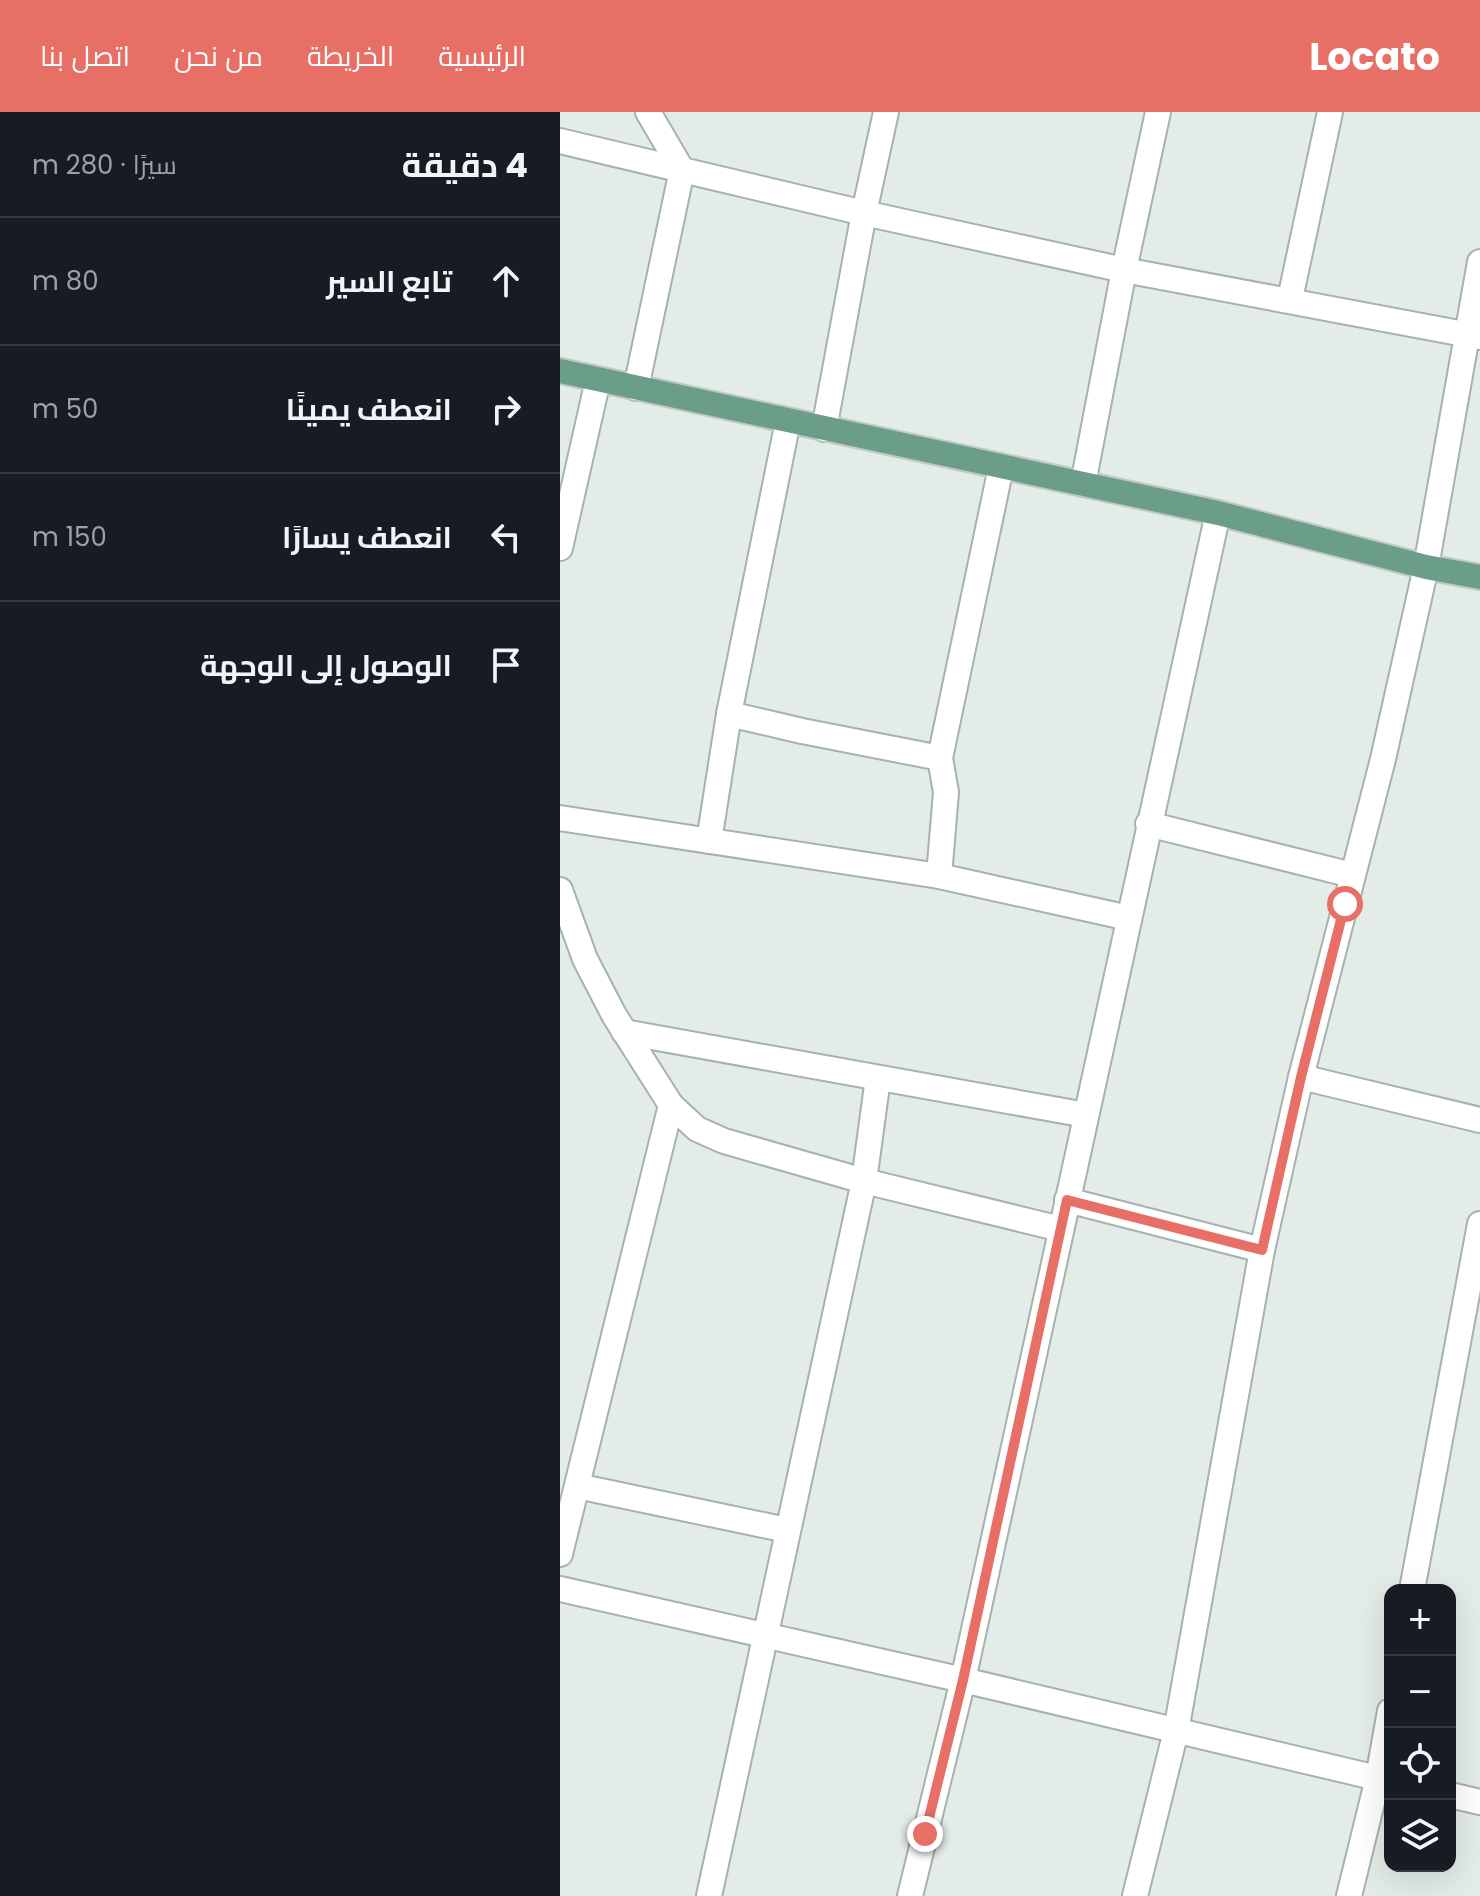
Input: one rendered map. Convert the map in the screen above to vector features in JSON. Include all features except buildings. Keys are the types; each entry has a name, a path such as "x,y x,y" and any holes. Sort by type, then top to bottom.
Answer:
{"main road":[{"path":"560,371 1218,513 1426,567 1480,577"}],"street":[{"path":"636,388 682,170 648,112"},
{"path":"824,429 886,112"},
{"path":"1083,484 1158,112"},
{"path":"1290,299 1330,112"},
{"path":"560,141 864,213 1124,270 1473,335"},
{"path":"1135,1896 1176,1731 1262,1250 1301,1077 1383,759 1426,567 1473,335 1480,262"},
{"path":"560,548 598,380"},
{"path":"709,841 729,714 788,421"},
{"path":"939,876 946,792 940,758 1001,467"},
{"path":"910,1896 963,1680 1218,513"},
{"path":"729,714 940,758"},
{"path":"560,818 939,876 1129,918"},
{"path":"1148,824 1352,875"},
{"path":"560,890 585,959 624,1032 671,1105 697,1129 724,1141 864,1181 1061,1229"},
{"path":"624,1032 1086,1115"},
{"path":"1301,1077 1480,1120"},
{"path":"709,1896 864,1181 878,1078"},
{"path":"560,1554 671,1105"},
{"path":"1067,1200 1262,1250"},
{"path":"1413,1584 1475,1277 1480,1224"},
{"path":"577,1486 787,1530"},
{"path":"560,1589 1384,1780 1349,1896"},
{"path":"1456,1796 1480,1802"}],"route":[{"path":"925,1834 963,1680 1067,1200 1262,1250 1301,1077 1345,904"}]}
